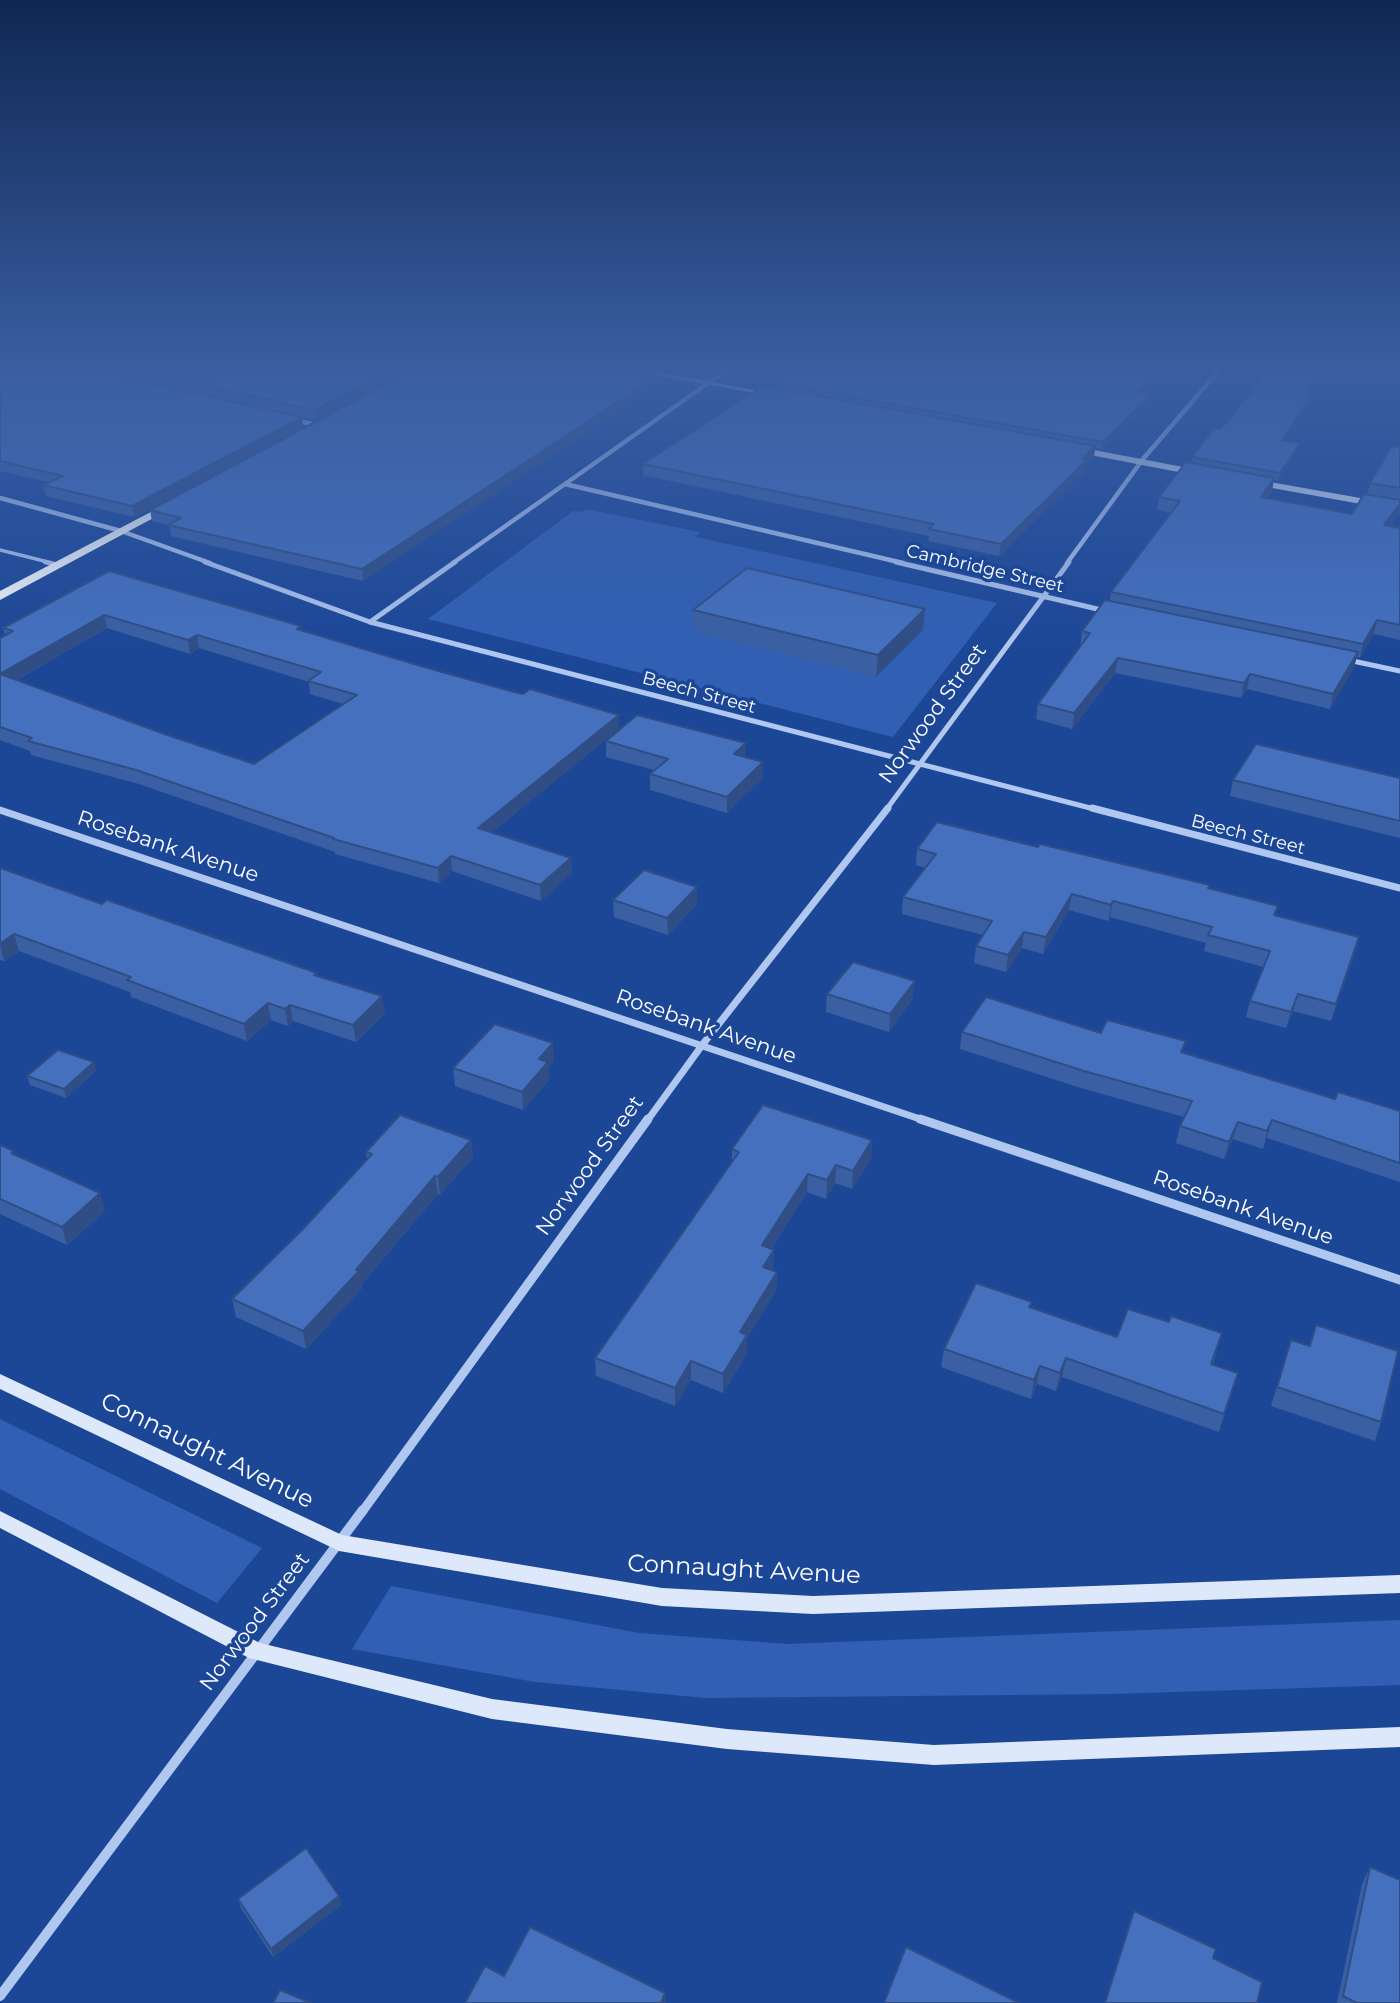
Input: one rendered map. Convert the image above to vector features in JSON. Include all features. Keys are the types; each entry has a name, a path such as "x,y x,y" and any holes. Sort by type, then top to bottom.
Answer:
{"main road":[{"path":"1132,460 1206,474"},
{"path":"1245,481 1400,508"},
{"path":"0,596 178,501"},
{"name":"Connaught Avenue","path":"0,1381 339,1543 662,1597 813,1605 1400,1584"},
{"path":"0,1519 256,1651 492,1709 727,1739 934,1755 1400,1737"}],"street":[{"path":"370,622 598,460"},
{"name":"Norwood Street","path":"0,1996 339,1543 703,1044 921,766 1140,462"},
{"name":"Cambridge Street","path":"565,484 1108,611"},
{"name":"Beech Street","path":"0,498 121,531 370,622 1400,888"},
{"path":"1347,660 1400,671"},
{"name":"Rosebank Avenue","path":"0,810 1400,1279"}],"lane":[{"path":"0,550 58,565"}],"shaded area":[{"path":"586,509 700,532 696,537 997,603 893,737 428,619 573,511 582,512"},
{"path":"0,1419 262,1548 217,1603 0,1489"},
{"path":"391,1586 639,1633 788,1644 1400,1620 1400,1685 1110,1694 706,1698 535,1682 352,1649"}],"building":[{"path":"219,460 132,506 43,485 63,476 0,461"},
{"path":"243,460 528,460 362,569 168,525 181,518 150,510"},
{"path":"648,460 1087,460 1001,544 929,529 934,524 643,464"},
{"path":"1211,460 1288,460 1280,473"},
{"path":"1383,460 1400,460 1400,488 1370,483"},
{"path":"1186,462 1274,478 1261,497 1352,514 1364,494 1400,500 1400,504 1384,525 1400,528 1400,625 1377,620 1363,644 1111,592 1180,501 1159,497"},
{"path":"747,568 925,609 878,655 693,610"},
{"path":"109,571 301,626 297,629 431,669 518,693 523,694 530,689 619,715 478,828 571,858 540,885 451,856 438,868 333,839 136,770 28,741 32,738 0,727 0,674 0,638 13,631 3,628","holes":["104,615 188,640 197,635 321,672 308,681 357,695 254,764 0,674"]},
{"path":"1105,600 1358,652 1333,694 1250,674 1244,683 1118,658 1074,713 1038,704 1090,633 1082,631"},
{"path":"637,715 746,743 734,754 763,762 727,797 650,774 668,759 606,741"},
{"path":"1256,744 1400,778 1400,821 1233,780"},
{"path":"937,822 1210,885 1208,888 1278,906 1274,915 1359,937 1336,1004 1298,994 1291,1012 1250,1001 1270,951 1208,935 1212,927 1113,901 1111,905 1072,894 1046,937 1024,932 1008,955 976,946 992,921 903,897 936,854 917,849"},
{"path":"0,868 102,904 107,900 317,973 314,975 382,996 353,1025 290,1005 285,1009 268,1003 244,1024 127,980 131,977 14,934 0,944"},
{"path":"644,870 697,887 667,918 613,900"},
{"path":"853,962 915,981 890,1014 827,994"},
{"path":"986,997 1101,1033 1107,1020 1186,1041 1181,1052 1335,1099 1338,1092 1400,1111 1400,1163 1272,1120 1267,1131 1238,1122 1229,1142 1180,1126 1192,1101 1084,1071 962,1032"},
{"path":"495,1024 553,1043 539,1059 548,1062 522,1092 453,1068"},
{"path":"58,1050 94,1062 64,1089 27,1076"},
{"path":"763,1105 872,1140 853,1171 836,1165 827,1180 808,1174 762,1245 774,1250 763,1267 777,1272 740,1332 747,1335 723,1374 691,1361 675,1388 595,1358 739,1152 732,1149"},
{"path":"400,1115 471,1140 438,1177 435,1176 356,1270 359,1271 303,1331 232,1299 303,1229 372,1154 366,1152"},
{"path":"0,1145 14,1151 11,1153 100,1193 62,1227 0,1199"},
{"path":"976,1283 1032,1302 1029,1307 1117,1337 1128,1309 1169,1322 1171,1316 1222,1333 1211,1364 1238,1373 1224,1414 1066,1358 1060,1373 1040,1366 1034,1380 944,1349"},
{"path":"1316,1325 1398,1351 1381,1422 1277,1387 1291,1340 1310,1346"},
{"path":"306,1848 339,1896 271,1949 238,1899"},
{"path":"1370,1867 1400,1880 1400,2003 1357,2003 1343,1996"},
{"path":"1134,1911 1216,1949 1213,1958 1262,1982 1257,2003 1105,2003"},
{"path":"530,1927 665,1993 661,2003 465,2003 485,1966 504,1976"},
{"path":"906,1947 1019,2003 884,2003"},
{"path":"280,1990 311,2003 273,2003"}]}
